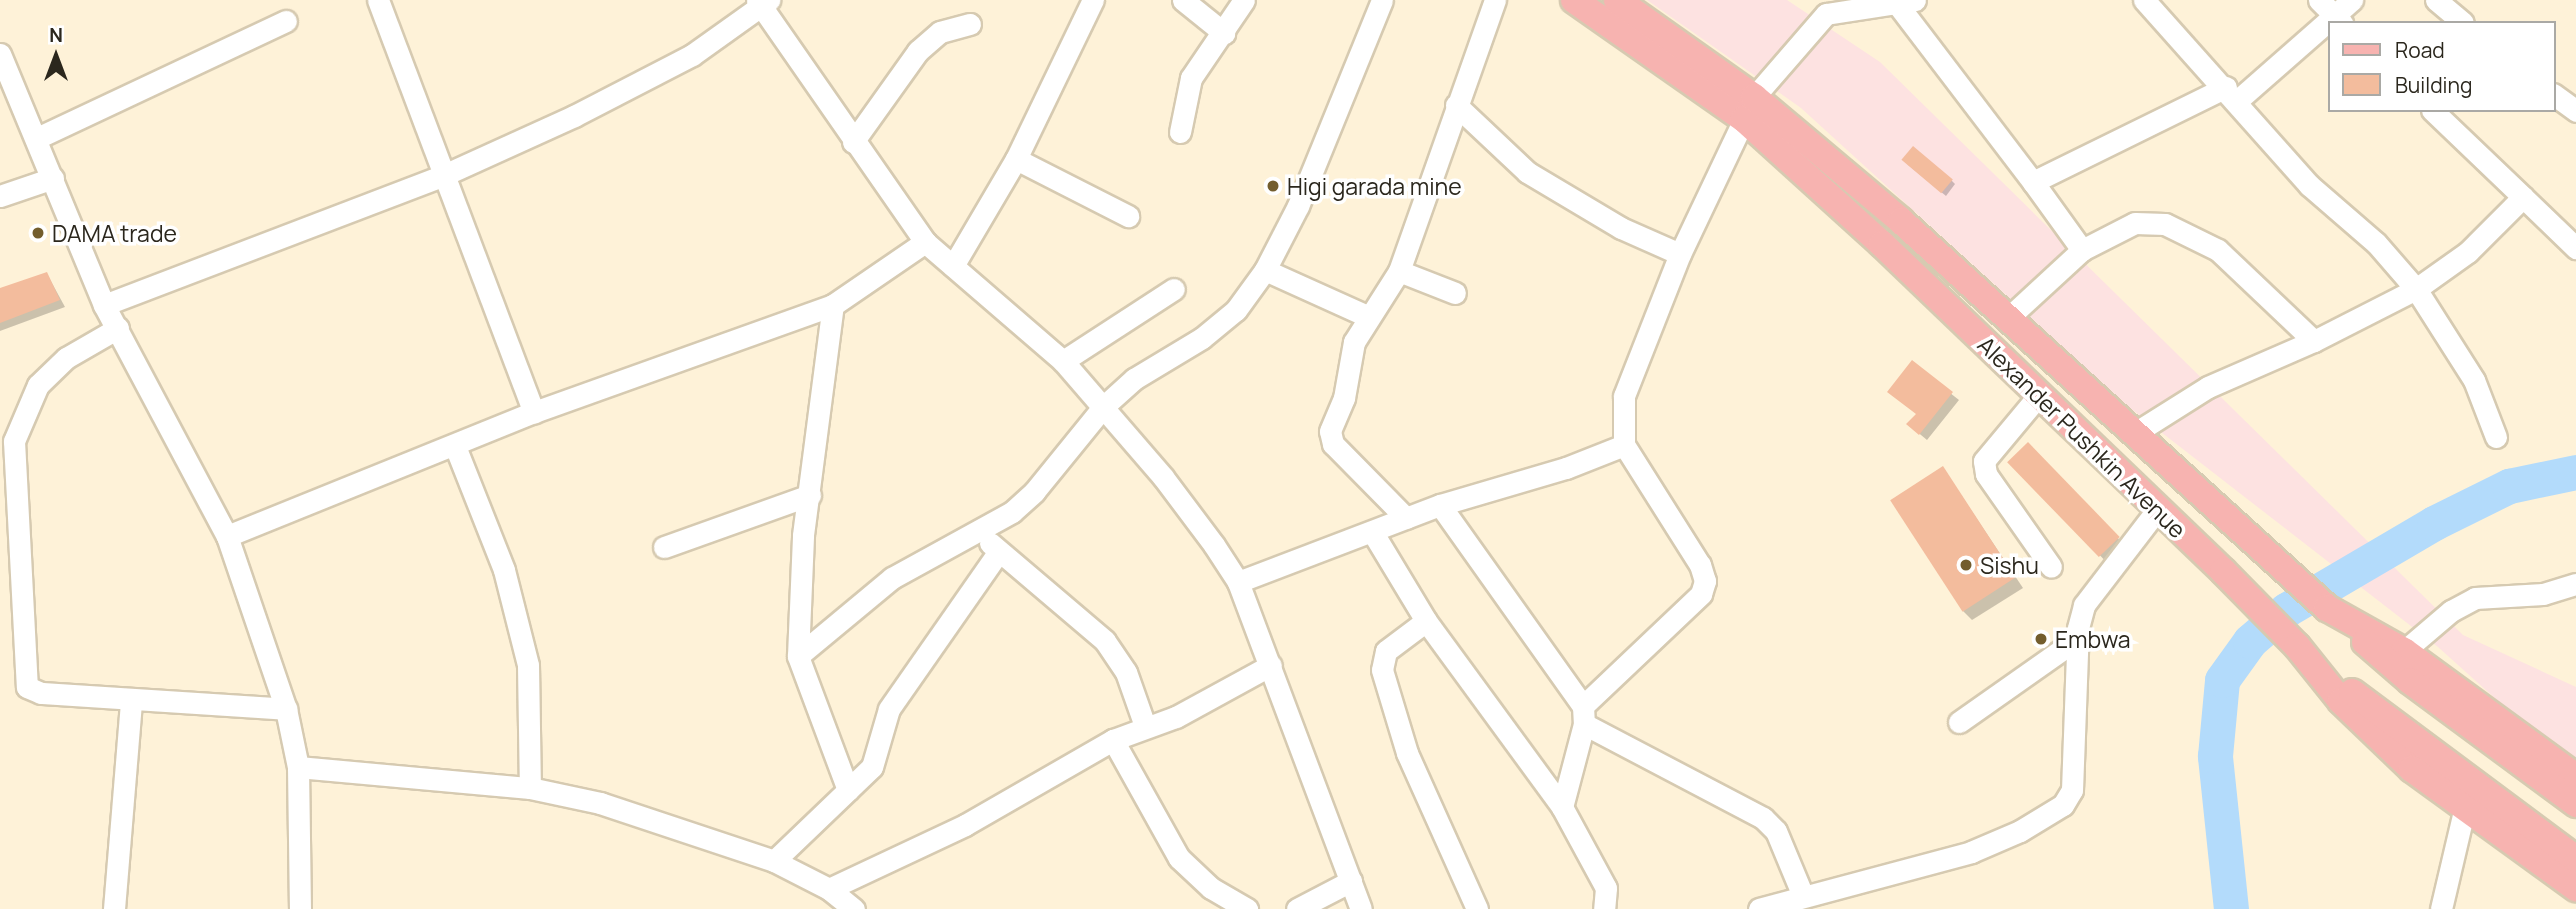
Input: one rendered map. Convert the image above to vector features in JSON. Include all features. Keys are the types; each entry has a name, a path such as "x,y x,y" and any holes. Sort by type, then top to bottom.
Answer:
{"main road":[{"name":"Alexander Pushkin Avenue","path":"1574,0 1749,108 2156,511 2223,571 2297,646 2341,701 2412,769 2576,888"},
{"name":"Alexander Pushkin Avenue","path":"1617,0 1749,108 1901,221 2135,433 2271,561 2327,608 2404,651 2576,776"},
{"path":"2327,608 2410,681 2576,804"},
{"path":"2297,646 2489,798 2576,859"}],"street":[{"path":"377,0 534,412"},
{"path":"953,266 1016,159 1093,0"},
{"path":"1183,0 1224,33"},
{"path":"1180,132 1191,78 1244,0"},
{"path":"798,656 892,578 978,528 1012,512 1034,492 1103,407 1152,366 1202,338 1227,317 1265,270 1328,140 1382,0"},
{"path":"1406,518 1330,438 1344,398 1349,358 1369,317 1399,271 1494,0"},
{"path":"2144,0 2232,93 2309,185 2376,243 2416,289 2474,380 2496,438"},
{"path":"2319,0 2339,20 2352,0"},
{"path":"2436,0 2461,21"},
{"path":"104,305 444,175 574,116 692,55 762,2 853,142 925,242 1063,361 1163,477 1238,582 1361,909"},
{"path":"1562,807 1583,715 1701,594 1705,581 1700,565 1624,445 1623,396 1680,254 1749,108 1831,7 1907,2 2082,250"},
{"path":"37,138 286,21"},
{"path":"853,142 918,51 940,32 970,24"},
{"path":"2033,182 2232,93 2328,28"},
{"path":"0,54 104,305 228,536 286,709 298,767 300,909"},
{"path":"2555,95 2576,111"},
{"path":"1457,105 1527,172 1621,228 1680,254"},
{"path":"2434,112 2576,248"},
{"path":"1016,159 1128,216"},
{"path":"0,196 53,178"},
{"path":"2135,433 2208,387 2314,341 2416,289 2468,252 2523,197"},
{"path":"2007,319 2082,250 2136,223 2165,224 2218,250 2314,341"},
{"path":"228,536 534,412 833,305 925,242"},
{"path":"1265,270 1369,317"},
{"path":"1399,271 1455,293"},
{"path":"1063,361 1174,289"},
{"path":"833,305 798,592 798,656 848,790"},
{"path":"118,328 66,358 38,385 14,441 27,687 41,693 286,709"},
{"path":"2039,395 1984,461 1986,474 2051,566"},
{"path":"1238,582 1373,533 1440,505 1566,468 1624,445"},
{"path":"455,446 504,570 528,665 530,788"},
{"path":"664,547 810,495"},
{"path":"1440,505 1583,715 1763,818 1776,831 1803,895"},
{"path":"1759,909 1803,895 1914,871 1971,852 2021,831 2063,805 2072,790 2077,639 2084,605 2156,511"},
{"path":"978,528 998,553 1105,641 1126,672 1145,726"},
{"path":"1373,533 1426,621 1562,807 1606,888 1604,909"},
{"path":"774,861 872,767 889,709 998,553"},
{"path":"2404,651 2451,611 2475,598 2543,594 2576,584"},
{"path":"1426,621 1386,652 1382,670 1407,753 1477,909"},
{"path":"1959,722 2077,639"},
{"path":"829,889 965,825 1112,740 1176,717 1271,665"},
{"path":"114,909 131,700"},
{"path":"1112,740 1179,858 1211,888 1247,909"},
{"path":"298,767 530,788 600,803 774,861 829,889 854,909"},
{"path":"2441,909 2465,807"},
{"path":"1297,909 1351,880"}],"shaded area":[{"path":"1647,0 1787,0 1880,62 2463,635 2576,687 2576,771 2438,647 2130,408 1801,108"}],"building":[{"path":"1913,146 1953,179 1941,193 1901,160"},
{"path":"47,272 60,300 0,323 0,288"},
{"path":"1912,360 1953,392 1919,435 1906,424 1916,414 1887,392"},
{"path":"2028,442 2120,537 2099,557 2007,462"},
{"path":"1943,466 2015,578 1963,612 1890,500"}],"waterway":[{"path":"2231,909 2215,756 2222,680 2250,641 2286,610 2434,523 2509,486 2576,472"}],"place":[{"name":"Higi garada mine","path":"1273,186"},
{"name":"DAMA trade","path":"38,233"},
{"name":"Sishu","path":"1966,565"},
{"name":"Embwa","path":"2041,639"}]}
